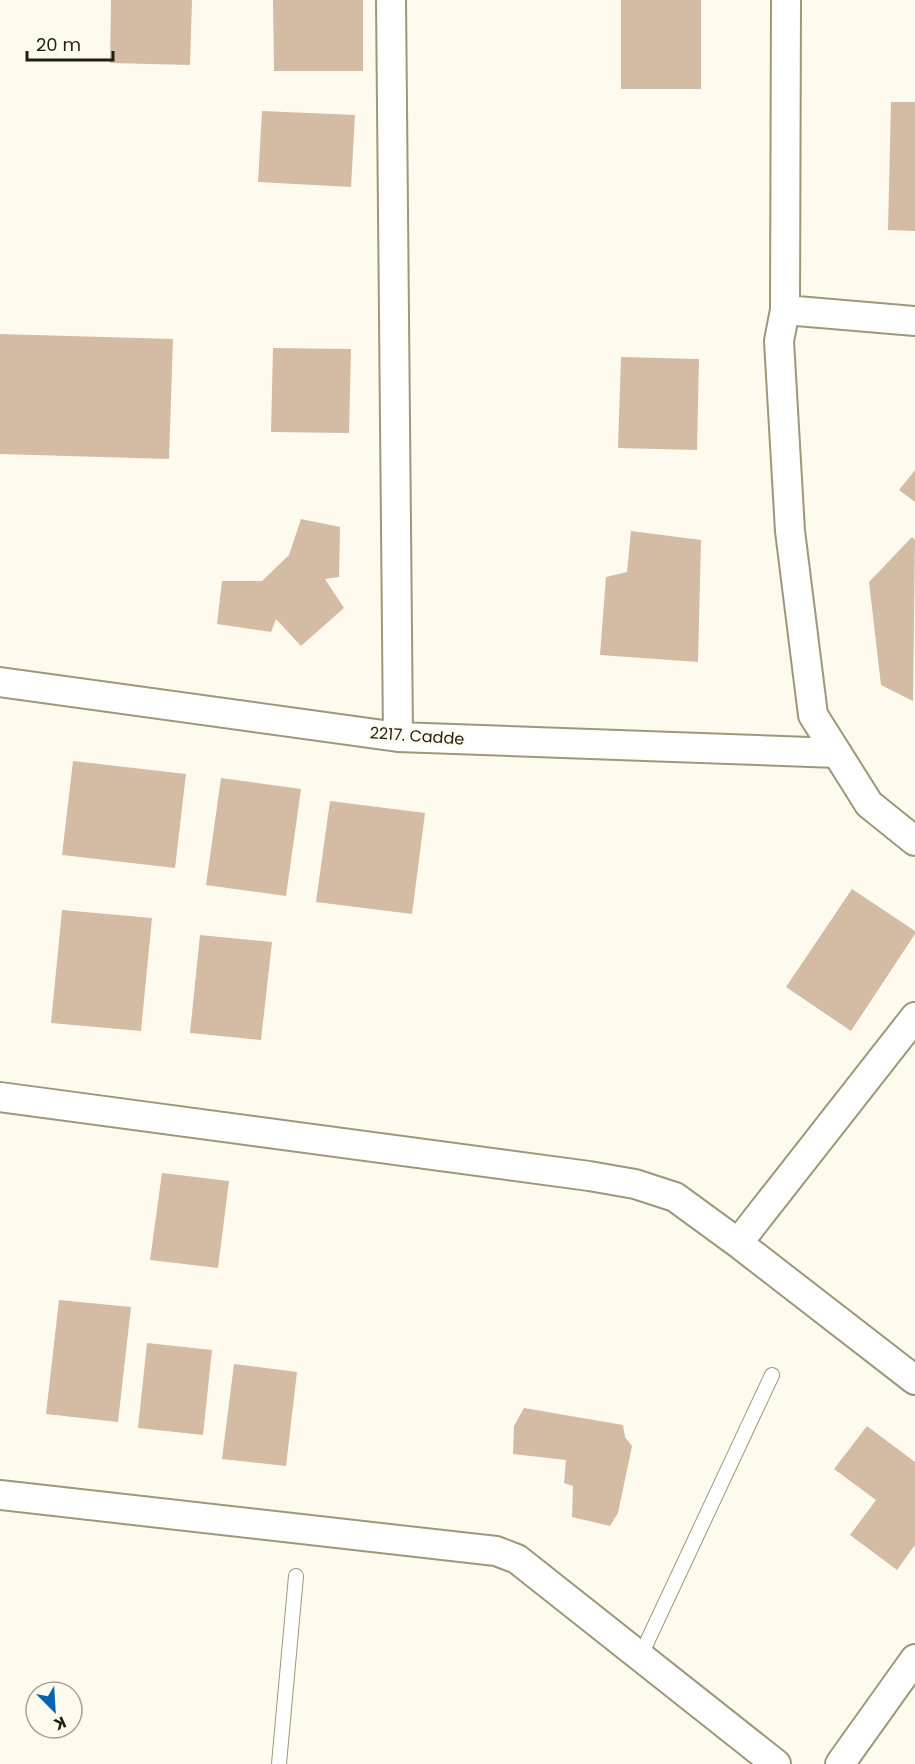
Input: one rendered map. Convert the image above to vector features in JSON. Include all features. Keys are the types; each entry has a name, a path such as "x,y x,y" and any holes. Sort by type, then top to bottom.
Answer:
{"street":[{"path":"391,0 398,737"},
{"path":"786,0 785,310 779,340 791,543 813,715 869,804 915,841"},
{"path":"785,310 915,321"},
{"name":"2217. Cadde","path":"0,682 398,737 837,753"},
{"path":"738,1243 915,1017"},
{"path":"0,1097 635,1184 675,1197 915,1380"},
{"path":"0,1495 496,1551 517,1558 776,1764"},
{"path":"840,1764 915,1659"}],"lane":[{"path":"640,1657 772,1375"},
{"path":"279,1764 296,1576"}],"building":[{"path":"111,0 192,0 190,65 110,63"},
{"path":"273,0 363,0 363,71 274,71"},
{"path":"621,0 701,0 701,89 621,89"},
{"path":"891,102 915,102 915,231 888,230"},
{"path":"262,111 355,115 351,187 258,182"},
{"path":"0,334 173,339 169,459 0,454"},
{"path":"273,348 351,349 349,433 271,432"},
{"path":"621,357 699,359 697,450 618,448"},
{"path":"915,470 915,502 899,490"},
{"path":"301,519 340,527 339,577 325,579 344,608 301,646 276,619 271,632 217,624 222,581 262,581 289,555"},
{"path":"631,531 701,540 698,662 600,655 606,577 627,572"},
{"path":"912,537 915,540 913,701 881,685 869,582"},
{"path":"73,761 186,774 175,868 62,855"},
{"path":"221,778 301,789 286,896 206,885"},
{"path":"330,801 425,813 412,914 316,902"},
{"path":"852,889 915,931 915,934 851,1031 786,987"},
{"path":"62,910 152,918 141,1031 51,1023"},
{"path":"200,935 272,942 261,1040 190,1033"},
{"path":"162,1173 229,1181 218,1268 150,1260"},
{"path":"59,1300 131,1307 118,1422 46,1414"},
{"path":"147,1343 212,1350 203,1435 138,1428"},
{"path":"234,1364 297,1372 286,1466 222,1459"},
{"path":"524,1408 623,1425 625,1437 632,1446 618,1513 610,1526 572,1517 573,1486 564,1483 566,1460 513,1454 514,1426"},
{"path":"867,1426 915,1462 915,1545 897,1570 850,1535 876,1500 834,1469"}]}
